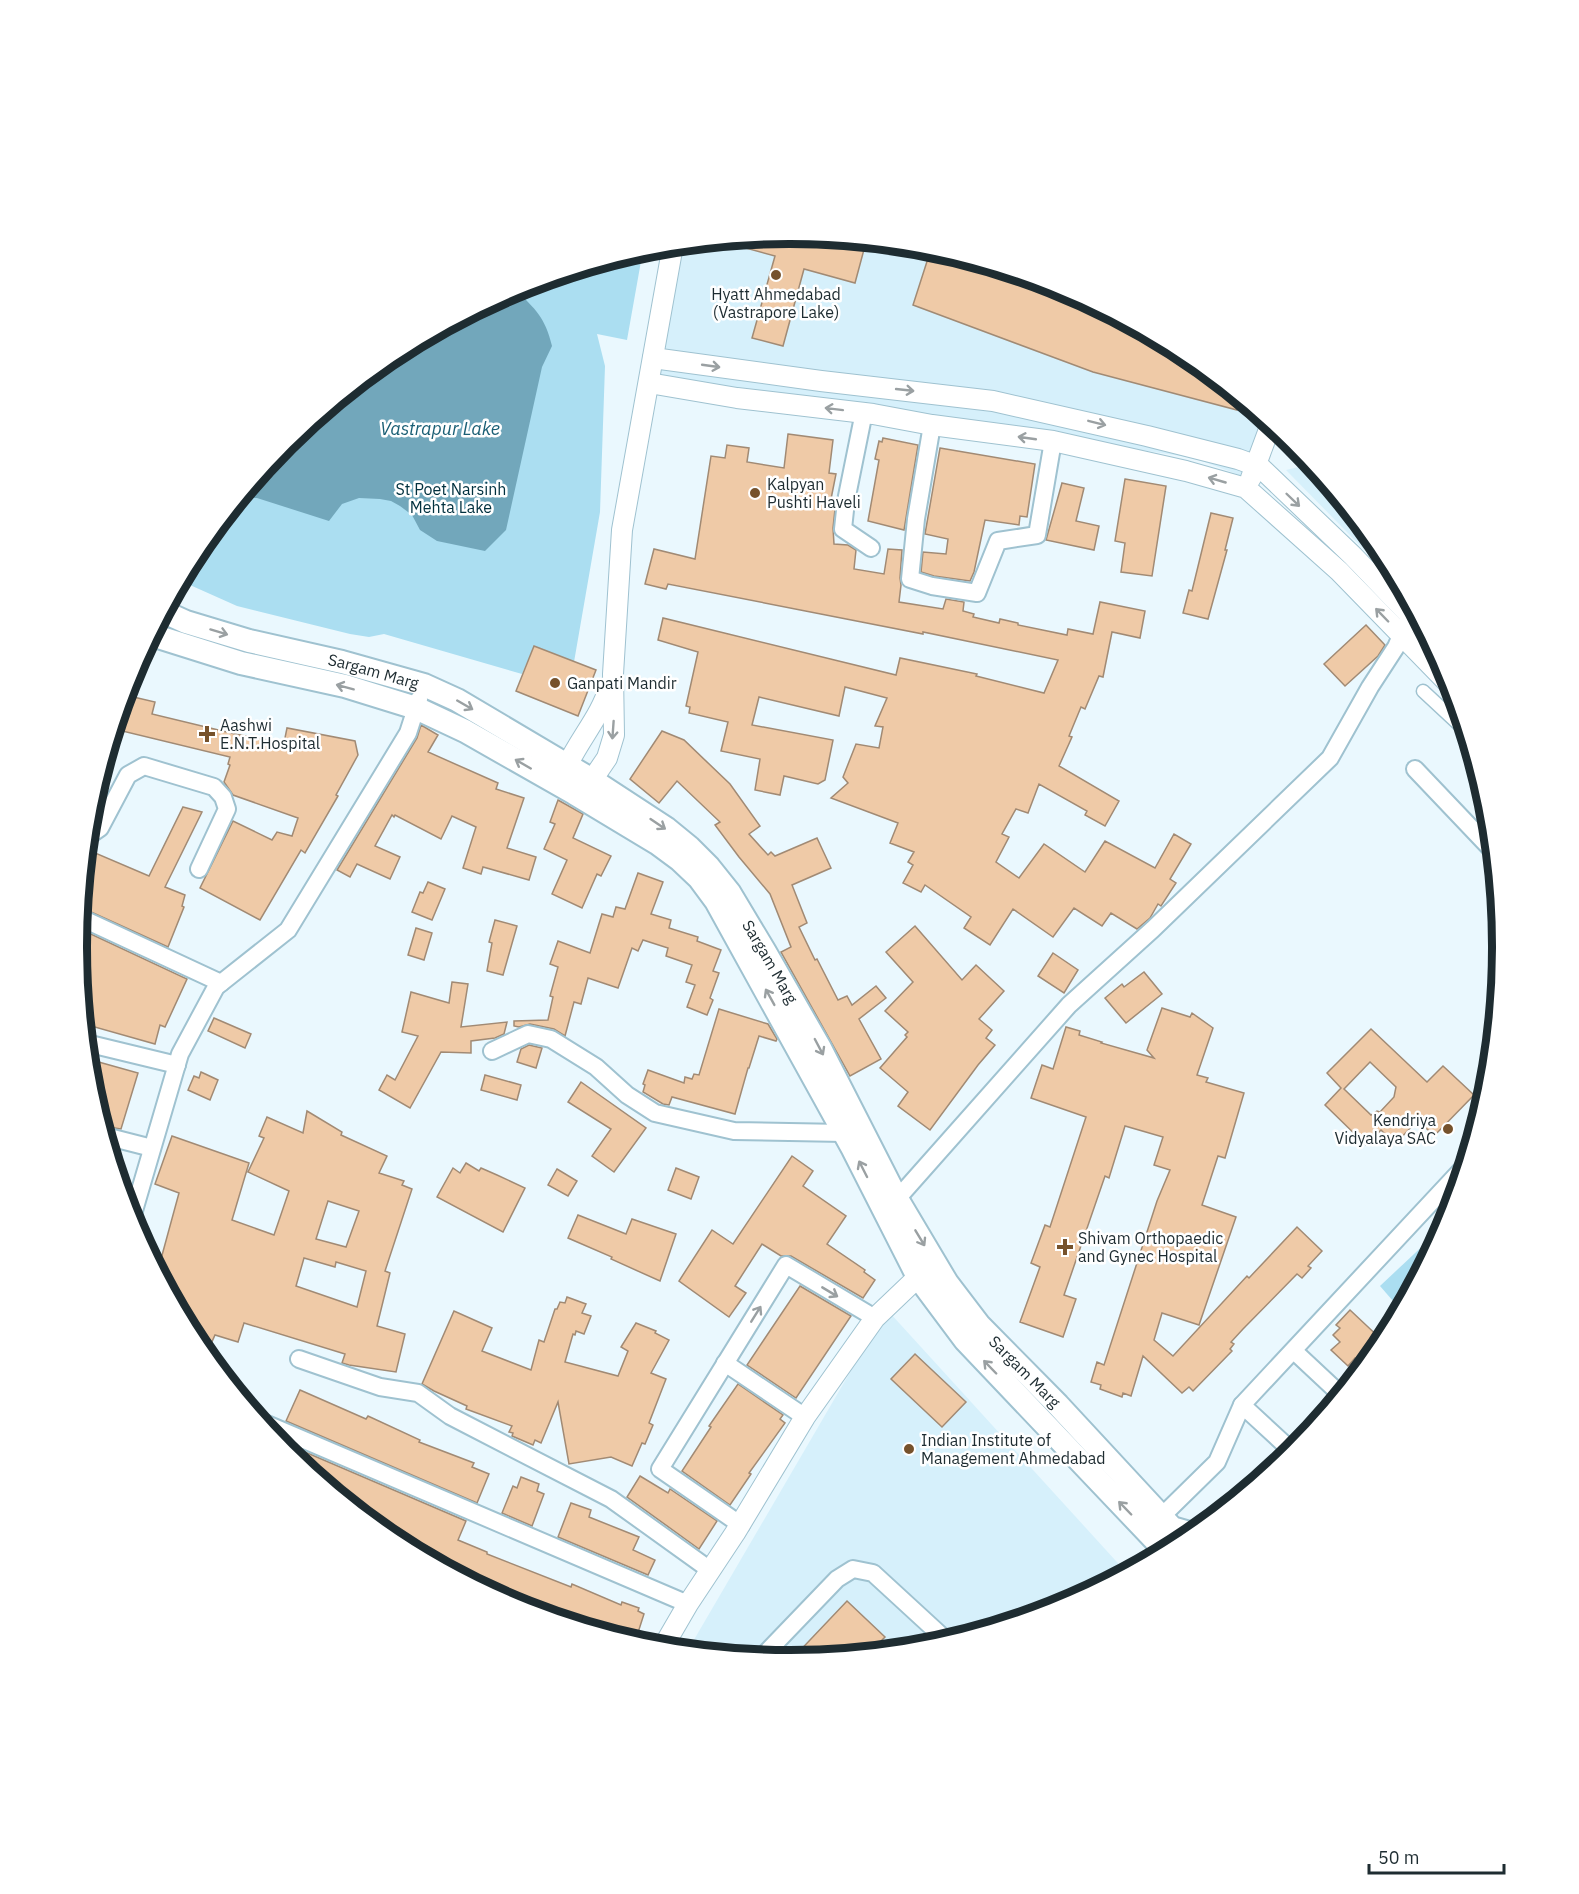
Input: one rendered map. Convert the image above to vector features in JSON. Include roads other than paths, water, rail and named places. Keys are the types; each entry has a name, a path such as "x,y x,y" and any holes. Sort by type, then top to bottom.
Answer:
{"main road":[{"name":"Sargam Marg","path":"171,615 186,622 249,641 342,662 424,685 457,700 567,765 578,787 621,799 667,829 689,847 729,892 820,1048 890,1204"},
{"name":"Sargam Marg","path":"159,636 241,663 345,686 416,708 578,787 680,860 716,901 844,1133 890,1204 928,1272 947,1283 979,1325 1058,1405 1170,1537"}],"street":[{"path":"621,799 610,784 607,758 614,735 613,674 622,530 671,255"},
{"path":"653,358 993,401 1147,436 1256,465 1353,556 1405,609"},
{"path":"649,383 737,398 864,412 932,425 1053,441 1186,471 1246,488 1339,571 1435,670"},
{"path":"864,412 846,501 843,529 871,548"},
{"path":"932,425 916,519 910,579 932,586 977,593 998,541 1037,536 1053,441"},
{"path":"1246,488 1268,433"},
{"path":"890,1204 1069,1005 1153,928 1330,758 1401,635 1414,625"},
{"path":"567,765 590,730 606,699 613,674"},
{"path":"136,1205 180,1054 216,987 288,930 408,733 424,685"},
{"path":"1423,691 1455,721"},
{"path":"531,743 549,748 566,746 578,741 590,730"},
{"path":"578,787 607,758"},
{"path":"97,830 128,775 144,766 214,787 223,797 227,809 199,869"},
{"path":"1415,769 1484,841"},
{"path":"88,921 222,983"},
{"path":"492,1051 528,1034 551,1039 596,1067 627,1095 655,1113 734,1131 844,1133"},
{"path":"94,1045 177,1065"},
{"path":"114,1138 152,1148"},
{"path":"1171,1537 1217,1462 1242,1405 1453,1178"},
{"path":"741,1525 660,1469 786,1265 875,1318"},
{"path":"668,1638 688,1604 741,1525 805,1417 875,1318 928,1272"},
{"path":"1294,1351 1335,1389"},
{"path":"299,1359 380,1387 418,1392 450,1416 611,1499 710,1570"},
{"path":"726,1363 805,1417"},
{"path":"1242,1405 1285,1445"},
{"path":"279,1429 688,1604"},
{"path":"770,1649 837,1579 853,1569 873,1573 939,1633"}],"water":[{"name":"Vastrapur Lake","path":"523,297 539,314 552,346 542,367 506,530 485,551 437,541 420,530 412,515 391,501 359,498 342,504 329,521 257,498 249,498 293,450 326,419 399,363 479,317"}],"place":[{"name":"Hyatt Ahmedabad (Vastrapore Lake)","path":"776,275"},
{"name":"Kalpyan Pushti Haveli","path":"755,493"},
{"name":"Ganpati Mandir","path":"555,683"},
{"name":"Aashwi E.N.T.Hospital","path":"207,734"},
{"name":"Kendriya Vidyalaya SAC","path":"1448,1129"},
{"name":"Shivam Orthopaedic and Gynec Hospital","path":"1065,1247"},
{"name":"Indian Institute of Management Ahmedabad","path":"909,1449"}],"park label":[{"name":"St Poet Narsinh Mehta Lake","path":"451,498"}]}
